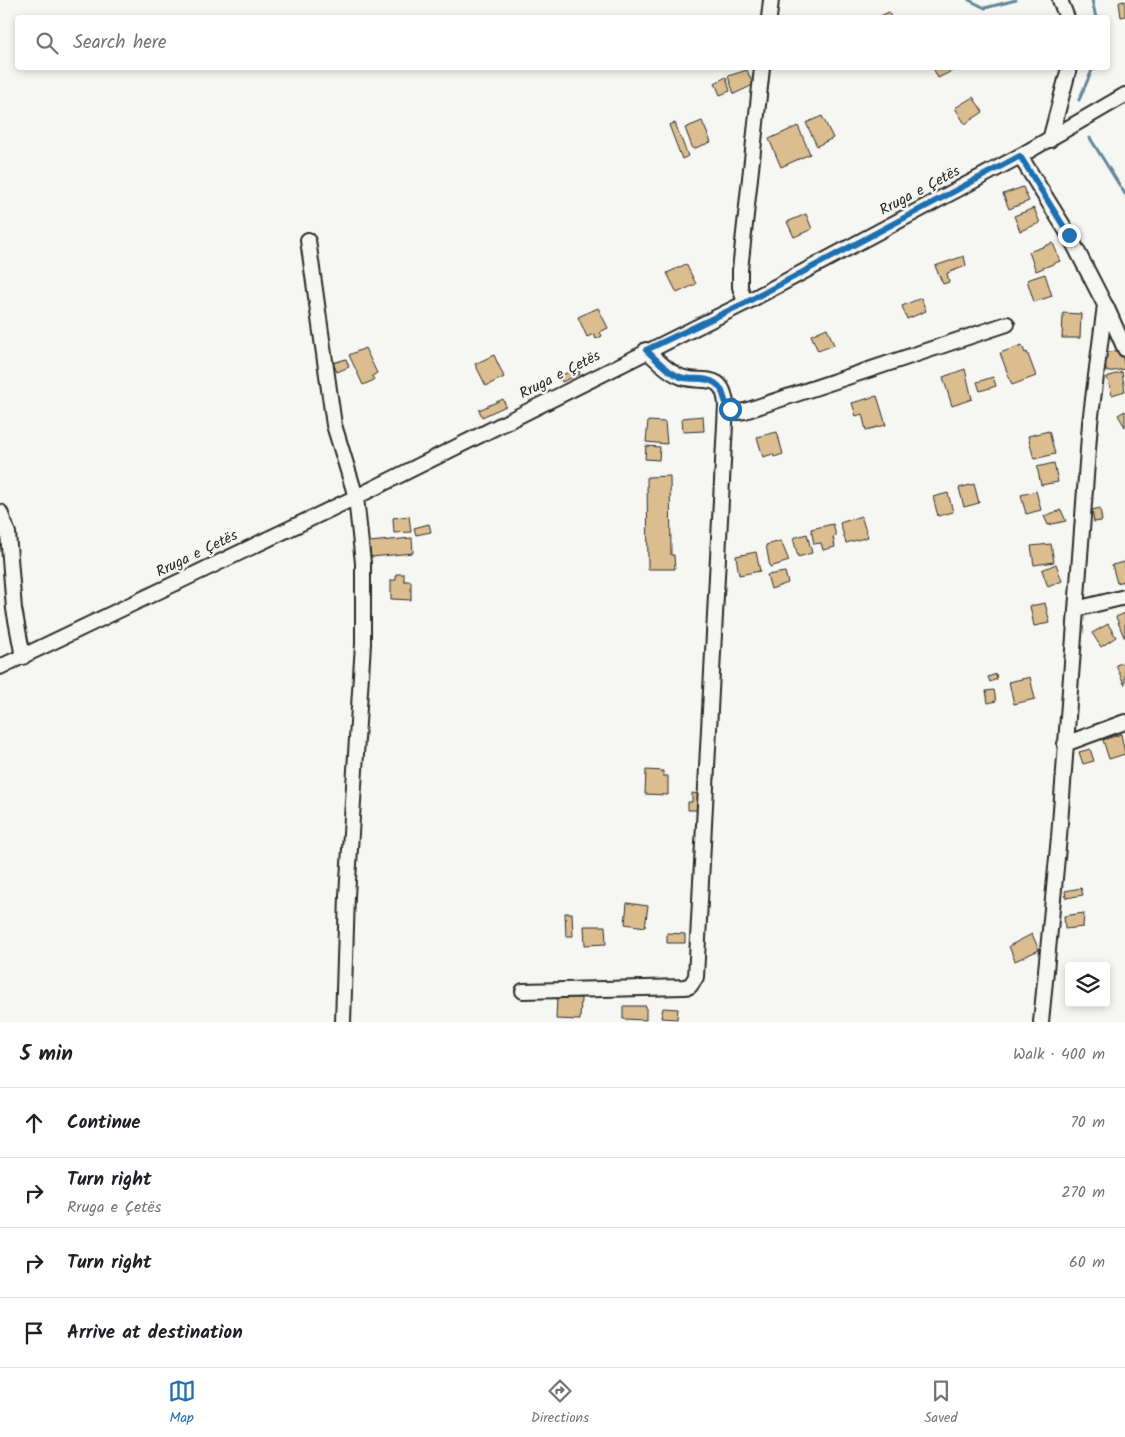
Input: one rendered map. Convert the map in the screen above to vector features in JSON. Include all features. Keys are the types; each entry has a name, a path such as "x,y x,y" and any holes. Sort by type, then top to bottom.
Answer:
{"street":[{"path":"768,15 771,0"},
{"path":"1060,0 1066,15"},
{"path":"745,303 740,287 740,270 762,70"},
{"path":"1050,140 1068,70"},
{"name":"Rruga e Çetës","path":"0,667 356,497 646,350 745,303 1050,140 1125,95"},
{"path":"1020,156 1069,235 1125,349"},
{"path":"308,240 332,395 334,425 356,497 363,563 363,644 348,896 343,1022"},
{"path":"1041,1022 1059,837 1090,423 1105,305"},
{"path":"726,405 738,412 745,411 1007,324"},
{"path":"523,991 684,987 690,986 696,977 726,405 723,390 718,384 711,380 686,379 677,376 646,350"},
{"path":"0,512 8,533 14,609 23,657"},
{"path":"1076,609 1125,597"},
{"path":"1065,744 1125,722"}],"building":[{"path":"1125,1 1125,16 1121,17 1119,2"},
{"path":"747,70 753,85 734,94 728,76"},
{"path":"934,70 954,70 938,78"},
{"path":"726,77 730,91 720,95 715,83"},
{"path":"973,97 983,112 965,124 955,108"},
{"path":"822,116 833,138 817,146 806,123"},
{"path":"702,121 711,142 693,149 685,128"},
{"path":"675,123 688,156 682,159 669,125"},
{"path":"798,126 810,154 781,167 769,139"},
{"path":"1023,187 1029,201 1009,209 1003,194"},
{"path":"1034,208 1040,223 1020,231 1014,216"},
{"path":"806,214 812,229 794,237 787,222"},
{"path":"1053,243 1060,261 1036,271 1029,252"},
{"path":"964,256 966,266 947,273 949,282 943,284 935,266"},
{"path":"686,264 696,284 677,293 667,273"},
{"path":"1045,274 1052,296 1034,302 1027,280"},
{"path":"921,298 926,311 907,319 902,306"},
{"path":"598,308 608,328 600,332 602,336 596,339 594,334 587,337 578,317"},
{"path":"1063,313 1081,314 1080,338 1062,338"},
{"path":"827,328 834,345 818,351 811,335"},
{"path":"1022,345 1025,353 1027,352 1036,376 1012,385 1000,353"},
{"path":"365,348 377,373 372,376 374,380 363,385 349,355"},
{"path":"1121,350 1125,369 1107,372 1105,366 1102,367 1099,354"},
{"path":"494,355 504,377 486,386 475,364"},
{"path":"346,359 349,367 337,372 333,363"},
{"path":"578,368 580,374 562,382 560,376"},
{"path":"965,369 972,399 952,406 943,377"},
{"path":"1122,372 1125,391 1112,395 1107,377"},
{"path":"993,377 996,386 980,391 977,382"},
{"path":"877,396 886,425 866,430 862,414 856,416 852,403"},
{"path":"503,399 506,406 482,417 479,410"},
{"path":"1125,411 1125,427 1118,415"},
{"path":"703,416 704,431 683,432 682,418"},
{"path":"648,421 665,422 667,444 646,442"},
{"path":"1049,431 1055,454 1034,459 1028,436"},
{"path":"777,432 783,454 774,457 773,454 763,457 757,437"},
{"path":"646,446 660,447 659,460 645,459"},
{"path":"1054,463 1058,482 1041,485 1037,467"},
{"path":"670,476 671,555 674,555 675,569 648,569 647,477"},
{"path":"974,484 979,503 964,507 959,488"},
{"path":"1036,491 1041,510 1026,514 1021,495"},
{"path":"948,493 953,512 938,516 933,497"},
{"path":"1100,508 1102,521 1094,522 1092,510"},
{"path":"1061,510 1066,521 1048,525 1044,516"},
{"path":"409,516 411,532 394,533 393,518"},
{"path":"861,516 868,537 846,543 840,523"},
{"path":"429,524 431,532 416,535 414,528"},
{"path":"833,524 836,536 833,537 835,547 823,550 821,543 814,544 811,529"},
{"path":"807,534 812,553 798,557 793,538"},
{"path":"412,538 413,553 371,557 369,542"},
{"path":"781,541 789,561 770,567 766,545"},
{"path":"1051,544 1054,562 1034,565 1031,546"},
{"path":"756,552 760,571 739,575 736,556"},
{"path":"1125,562 1125,581 1117,583 1112,565"},
{"path":"1056,564 1062,581 1048,587 1042,570"},
{"path":"785,572 788,583 771,589 767,575"},
{"path":"396,574 404,574 404,581 411,581 411,600 391,599 391,580 396,580"},
{"path":"1045,603 1050,623 1034,626 1030,606"},
{"path":"1125,613 1125,637 1124,637 1116,617"},
{"path":"1108,624 1116,637 1101,647 1092,633"},
{"path":"1125,662 1125,684 1124,684 1116,665"},
{"path":"996,674 997,679 990,682 988,677"},
{"path":"1030,677 1035,699 1014,704 1009,682"},
{"path":"994,690 996,701 988,703 986,691"},
{"path":"1121,734 1125,754 1109,759 1103,740"},
{"path":"1090,749 1094,761 1083,764 1079,752"},
{"path":"646,770 663,771 663,776 668,776 668,795 645,794"},
{"path":"692,793 699,794 699,810 688,810 688,802 692,802"},
{"path":"1081,888 1083,895 1066,898 1065,891"},
{"path":"627,903 648,906 645,927 625,924"},
{"path":"565,913 572,913 573,936 566,936"},
{"path":"1084,913 1083,927 1065,929 1064,916"},
{"path":"584,926 605,926 606,944 585,945"},
{"path":"667,933 685,934 685,943 667,943"},
{"path":"1032,934 1039,950 1015,961 1009,946"},
{"path":"557,997 581,998 580,1020 556,1019"},
{"path":"623,1006 646,1006 646,1020 623,1019"},
{"path":"663,1008 678,1009 677,1019 661,1018"}],"waterway":[{"path":"969,0 985,8 1016,0"},
{"path":"1092,0 1095,15"},
{"path":"1079,100 1092,70"},
{"path":"1090,138 1125,194"}],"route":[{"path":"730,409 726,405 726,397 723,390 718,384 711,380 686,379 677,376 646,350 745,303 1020,156 1069,235"}]}
